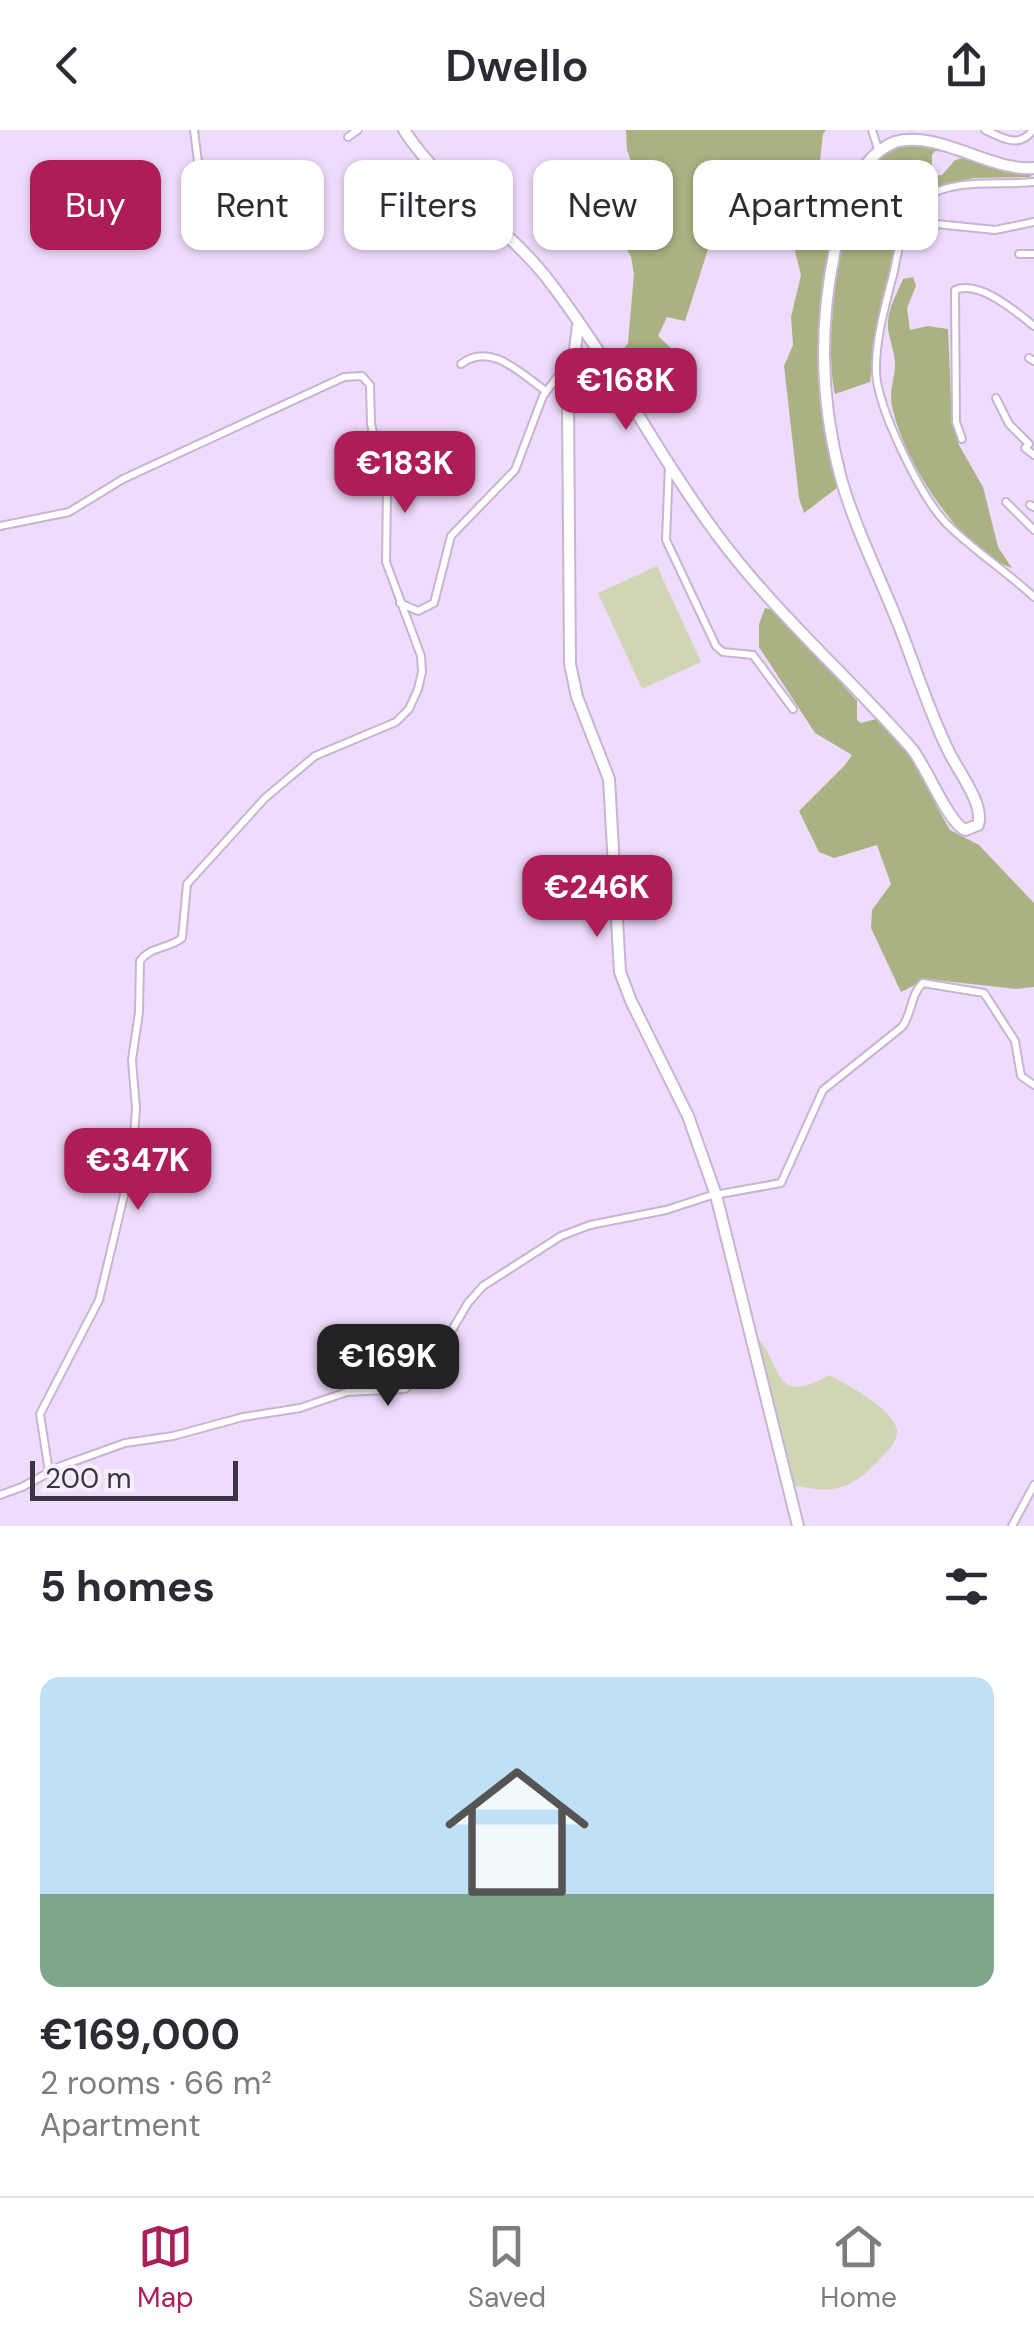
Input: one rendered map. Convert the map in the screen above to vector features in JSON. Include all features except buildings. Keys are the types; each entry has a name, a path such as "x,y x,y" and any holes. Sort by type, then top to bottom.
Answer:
{"street":[{"path":"194,130 198,160"},
{"path":"348,137 358,130"},
{"path":"404,130 448,185 534,264 597,349 706,521 751,577 912,749 963,830 976,827 980,813 942,738 846,495 825,394 822,326 838,237 855,182 879,152 898,141 916,140 965,149 1016,167 1034,168"},
{"path":"872,130 879,152"},
{"path":"985,130 1018,142 1025,140 1032,130"},
{"path":"938,192 984,182 1034,182"},
{"path":"938,224 996,230 1034,222"},
{"path":"900,250 878,350 876,380 880,397 923,491 937,512 955,532 1034,597"},
{"path":"1019,254 1034,254"},
{"path":"962,439 956,422 955,290 963,287 987,294 1034,326"},
{"path":"578,325 568,410 570,664 576,693 609,779 620,972 688,1116 716,1195 798,1526"},
{"path":"400,602 418,611 434,604 451,536 515,470 546,391 576,349 587,343 597,349"},
{"path":"576,349 605,363"},
{"path":"461,364 476,355 490,355 546,391"},
{"path":"572,366 588,360 605,363"},
{"path":"614,378 649,360 673,364"},
{"path":"0,526 74,510 119,481 344,377 359,375 368,380 370,388 372,428 388,495 386,555 422,662 420,682 409,709 392,724 315,756 272,791 187,884 185,932 180,940 148,952 140,961 132,1060 136,1114 132,1162 99,1300 40,1417 49,1472"},
{"path":"996,398 1010,424 1028,444 1025,448 1034,454"},
{"path":"669,463 666,540 716,646 722,652 752,655 793,709"},
{"path":"1006,502 1034,530"},
{"path":"0,1494 128,1442 296,1409 347,1392 406,1389 432,1362 477,1291 513,1264 581,1227 784,1181 823,1090 902,1027 910,1015 917,988 923,983 982,991 1014,1038 1021,1076 1034,1085"},
{"path":"1012,1526 1034,1485"}],"green space":[{"path":"626,130 826,130 820,160 693,160 693,250 708,250 685,321 667,317 658,336 671,348 620,365 610,357 611,350 623,350 628,343 634,274 627,250 673,250 673,160 630,160"},
{"path":"912,142 960,153 935,151 932,160 880,160 888,148"},
{"path":"967,157 1032,174 1030,177 973,178 938,187 938,175 955,160"},
{"path":"830,250 818,349 837,488 804,513 784,366 793,345 791,317 801,275 795,251"},
{"path":"841,250 896,250 874,340 870,382 835,394 831,343"},
{"path":"913,277 916,286 907,308 910,330 928,326 948,329 951,400 959,445 983,487 998,547 1012,568 992,558 954,523 921,476 898,427 891,401 895,361 888,317 903,279"},
{"path":"657,566 701,662 642,689 598,593"},
{"path":"765,608 777,611 857,701 857,720 861,723 876,719 922,765 950,830 979,845 1034,903 1034,987 1016,989 927,979 901,992 871,928 872,910 891,884 877,845 834,858 819,852 799,811 852,755 815,733 759,647 759,624"},
{"path":"758,1338 782,1380 789,1385 812,1384 830,1375 869,1398 894,1422 895,1442 861,1477 831,1489 791,1485"}]}
